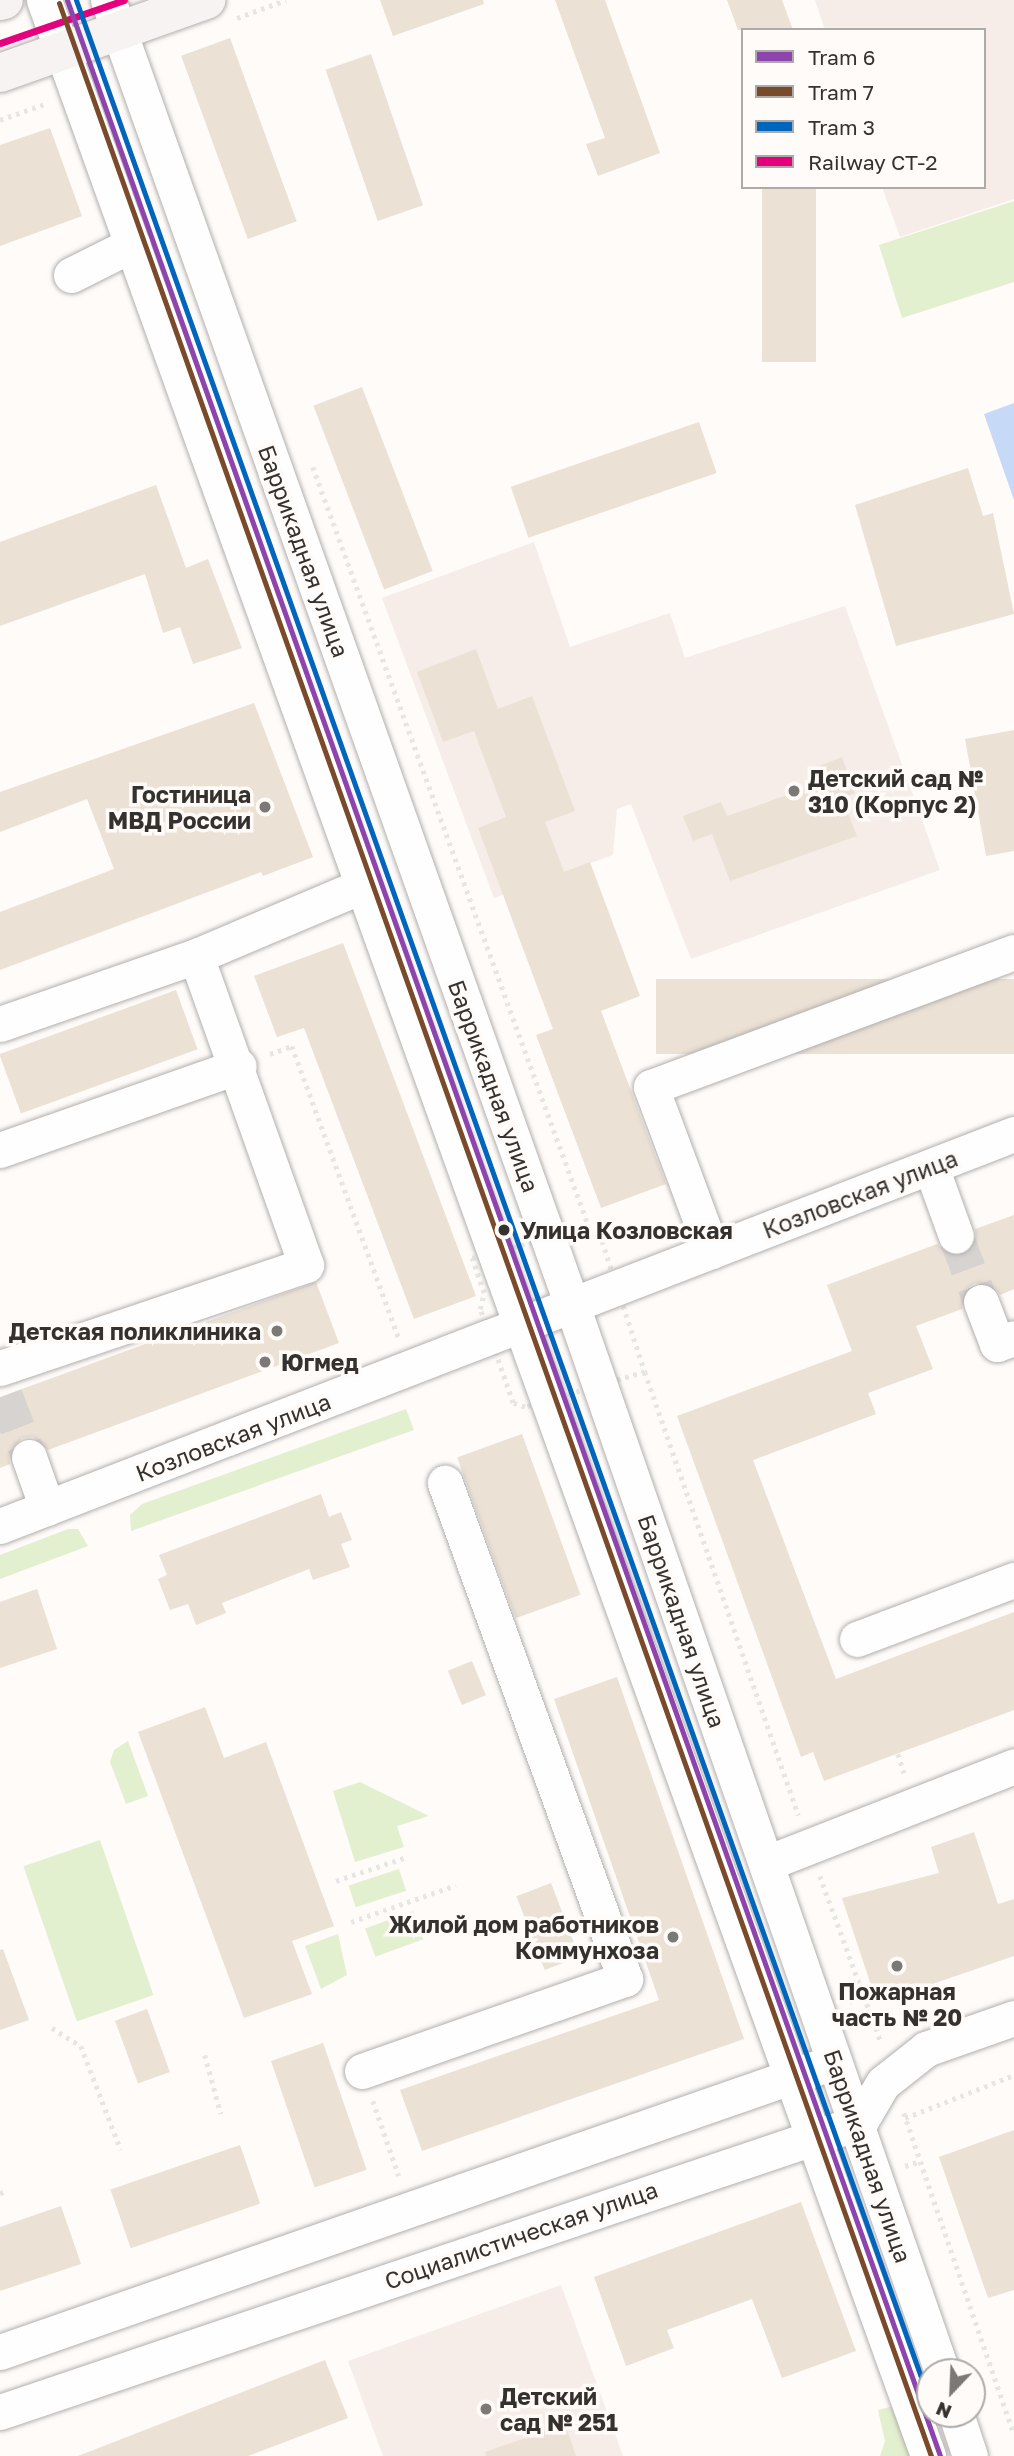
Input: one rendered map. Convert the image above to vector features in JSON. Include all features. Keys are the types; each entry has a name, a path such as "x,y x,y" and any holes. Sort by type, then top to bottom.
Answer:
{"main road":[{"path":"0,74 63,51 113,16 206,0"}],"street":[{"name":"Баррикадная улица","path":"44,0 521,1328 816,2135 928,2456"},
{"name":"Баррикадная улица","path":"113,16 573,1308 836,2065 859,2122 937,2358"},
{"path":"71,275 133,244"},
{"path":"0,1024 196,956 362,886"},
{"path":"712,1251 651,1087 1014,952"},
{"path":"2,1382 306,1265 239,1066 196,956"},
{"path":"0,1150 239,1066"},
{"name":"Козловская улица","path":"0,1525 573,1308 1014,1134"},
{"path":"931,1167 957,1236"},
{"path":"981,1301 998,1344 1014,1338"},
{"path":"29,1457 47,1508"},
{"path":"362,2071 625,1979 445,1483"},
{"path":"857,1639 1014,1580"},
{"path":"767,1863 1014,1766"},
{"path":"859,2122 883,2082 926,2049 1014,2018"},
{"path":"0,2352 794,2076 836,2065"},
{"name":"Социалистическая улица","path":"0,2412 859,2122"},
{"path":"961,2428 970,2456"}],"path":[{"path":"0,120 54,101"},
{"path":"308,452 589,1227"},
{"path":"239,1066 292,1046 399,1338"},
{"path":"646,1372 809,1847 864,1996"},
{"path":"336,1881 407,1857"},
{"path":"351,1922 456,1885"},
{"path":"52,2028 81,2046 121,2150"},
{"path":"205,2055 221,2114"},
{"path":"362,2071 399,2176"},
{"path":"1014,2075 905,2118 1014,2434"}],"shaded area":[{"path":"815,0 1014,0 1014,199 900,237 883,189 986,189 986,28 824,28"},
{"path":"534,542 570,647 670,613 685,658 845,606 940,870 691,959 631,804 617,809 613,855 494,898 382,598"},
{"name":"Детский сад № 251","path":"561,2285 623,2456 383,2456 348,2361"}],"green space":[{"path":"1014,201 1014,282 902,318 879,245"},
{"path":"406,1409 414,1430 131,1531 130,1515 142,1504"},
{"path":"68,1529 78,1529 88,1546 0,1579 0,1555"},
{"path":"128,1741 148,1796 126,1804 110,1762 114,1750"},
{"path":"360,1782 429,1816 397,1826 404,1847 355,1862 333,1791"},
{"path":"100,1840 153,1995 77,2021 23,1866"},
{"path":"399,1869 406,1891 356,1907 349,1885"},
{"path":"413,1911 423,1939 375,1957 365,1928"},
{"path":"338,1934 347,1975 321,1989 305,1946"},
{"path":"894,2406 920,2456 880,2456 885,2441 878,2410"}],"water":[{"path":"1014,403 1014,500 984,414"}],"building":[{"path":"380,0 483,0 484,4 393,36"},
{"path":"555,0 605,0 660,153 598,176 586,144 605,138"},
{"path":"727,0 782,0 792,28 741,28 738,30"},
{"path":"230,38 297,221 248,239 181,56"},
{"path":"371,54 423,205 378,221 326,70"},
{"path":"50,128 82,216 0,246 0,145"},
{"path":"762,189 816,189 816,362 762,362"},
{"path":"362,387 433,571 384,590 313,406"},
{"path":"699,422 717,473 528,538 511,487"},
{"path":"968,468 983,516 993,513 1014,614 896,646 855,505"},
{"path":"156,485 186,568 208,559 242,648 193,664 180,627 163,633 145,574 0,626 0,542"},
{"path":"476,649 498,709 532,696 575,811 545,822 564,872 590,862 640,996 601,1011 666,1184 601,1208 536,1035 553,1029 478,828 506,817 474,731 443,742 417,672"},
{"path":"254,703 313,857 263,876 261,872 0,970 0,912 114,869 87,799 0,832 0,792"},
{"path":"1014,730 1014,851 986,856 965,739"},
{"path":"842,757 855,793 842,798 857,836 730,881 712,834 693,841 683,816 721,802 727,816 814,785 809,770"},
{"path":"343,943 476,1296 414,1319 304,1028 277,1037 254,976"},
{"path":"656,979 1014,979 1014,1054 656,1054"},
{"path":"176,990 198,1049 21,1114 0,1054"},
{"path":"1014,1215 1014,1289 1000,1295 993,1286 975,1283 965,1290 962,1309 916,1326 933,1369 868,1393 876,1414 753,1460 836,1679 1014,1612 1014,1710 824,1781 813,1752 801,1757 677,1416 852,1351 827,1285 937,1244 952,1256 963,1255 976,1240 975,1229"},
{"path":"316,1282 339,1343 48,1450 33,1437 22,1438 9,1453 10,1464 0,1468 0,1397"},
{"path":"522,1434 580,1595 516,1618 457,1458"},
{"path":"321,1494 329,1517 341,1512 352,1540 341,1544 350,1567 313,1580 309,1569 222,1603 226,1613 196,1625 188,1604 170,1610 158,1579 167,1575 159,1555"},
{"path":"37,1589 57,1649 0,1668 0,1602"},
{"path":"472,1661 486,1695 462,1705 448,1671"},
{"name":"Жилой дом работников Коммунхоза","path":"617,1677 744,2039 422,2151 400,2090 659,2000 554,1699"},
{"path":"205,1707 224,1758 266,1742 334,1926 292,1941 312,1994 244,2018 138,1732"},
{"path":"974,1832 998,1904 1014,1899 1014,1956 877,2003 842,1898 939,1873 931,1847"},
{"path":"551,1883 579,1957 545,1970 516,1896"},
{"path":"3,1949 29,2020 0,2030 0,1950"},
{"path":"147,2009 170,2072 138,2084 115,2021"},
{"path":"323,2043 367,2170 315,2188 271,2061"},
{"path":"1014,2130 1014,2290 988,2298 939,2157"},
{"path":"240,2145 260,2204 131,2248 110,2190"},
{"path":"801,2202 856,2351 782,2378 752,2299 667,2330 674,2348 626,2366 594,2277"},
{"path":"61,2206 81,2264 0,2291 0,2227"},
{"path":"325,2360 348,2418 248,2456 78,2456"},
{"name":"Детский сад № 251","path":"565,2424 576,2456 486,2456 485,2452"}],"tunnel":[{"path":"956,1236 981,1302"},
{"path":"5,1395 29,1457"}],"tram line":[{"name":"6","path":"67,0 940,2456"},
{"name":"3","path":"76,0 916,2363"},
{"name":"7","path":"59,3 931,2456"}],"rail line":[{"name":"СТ-2","path":"0,43 124,0"}],"place":[{"name":"Детский сад № 310 (Корпус 2)","path":"794,791"},
{"name":"Гостиница МВД России","path":"265,807"},
{"name":"Улица Козловская","path":"504,1230"},
{"name":"Детская поликлиника","path":"277,1331"},
{"name":"Югмед","path":"265,1362"},
{"name":"Жилой дом работников Коммунхоза","path":"673,1937"},
{"name":"Пожарная часть № 20","path":"897,1966"},
{"name":"Детский сад № 251","path":"486,2409"}]}
